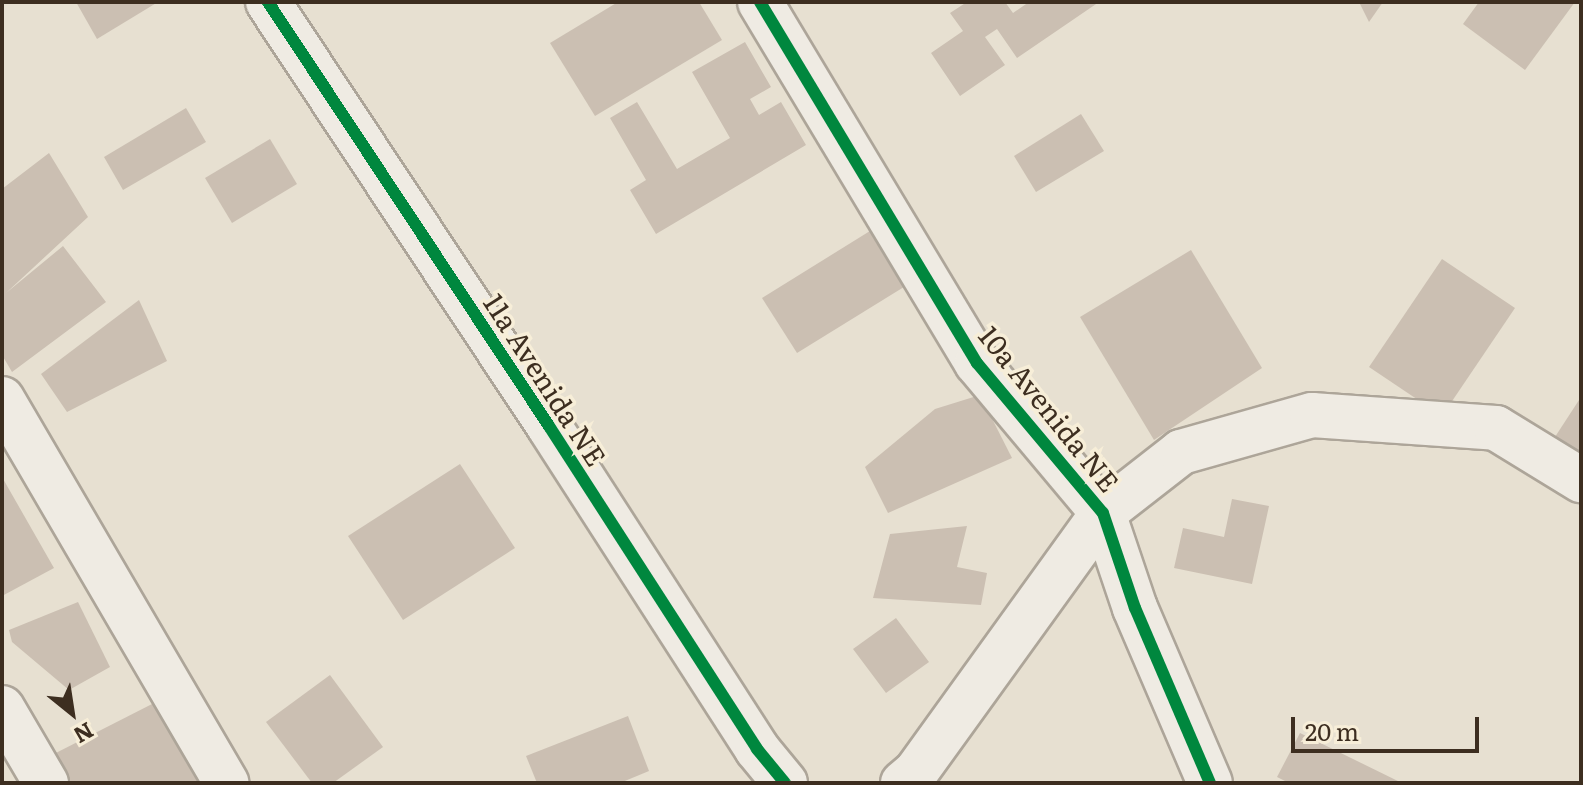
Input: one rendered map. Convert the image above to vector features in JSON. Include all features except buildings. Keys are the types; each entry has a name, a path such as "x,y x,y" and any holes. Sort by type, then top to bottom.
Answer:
{"street":[{"name":"11a Avenida NE","path":"268,2 549,426 757,749 785,783"},
{"name":"10a Avenida NE","path":"760,2 977,363 1103,513 1135,608 1210,783"},
{"path":"2,399 226,783"},
{"path":"903,783 916,772 1103,513 1181,452 1312,415 1496,428 1581,480"},
{"path":"2,708 46,783"}],"cycle path":[{"path":"268,2 549,426 757,749 785,783"},
{"path":"760,2 977,363 1103,513 1135,608 1210,783"}]}
